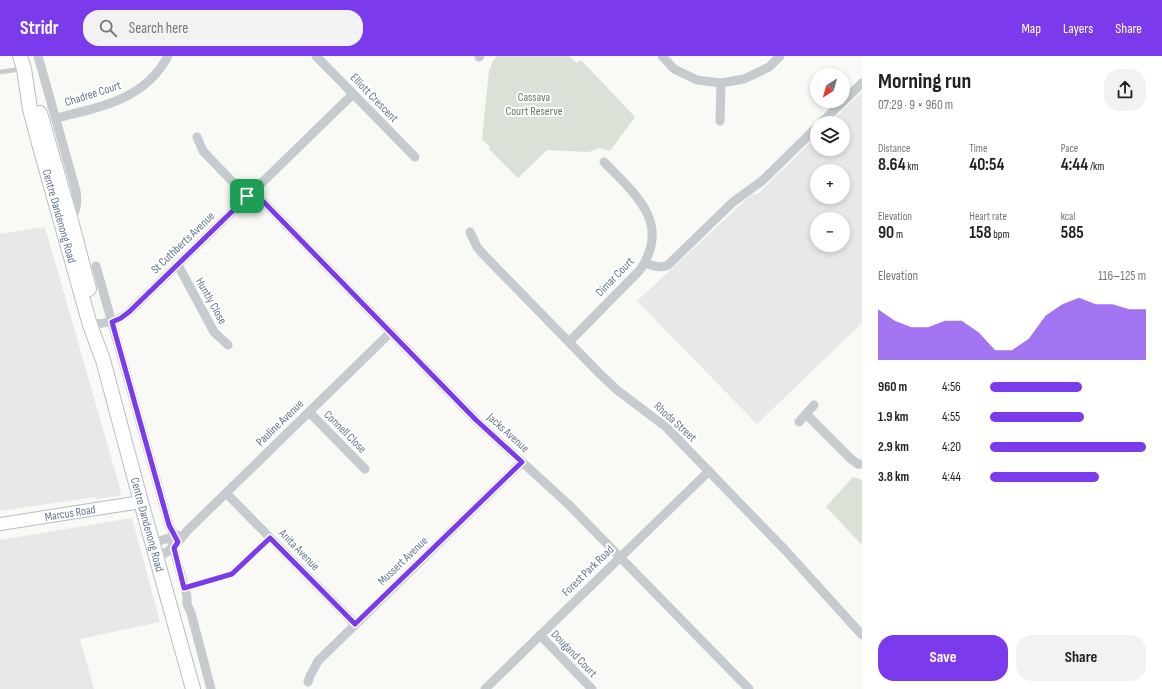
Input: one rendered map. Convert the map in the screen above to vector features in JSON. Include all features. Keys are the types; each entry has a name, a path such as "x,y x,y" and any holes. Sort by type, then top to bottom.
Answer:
{"main road":[{"name":"Centre Dandenong Road","path":"22,62 39,107 72,221 103,360 193,689"},
{"name":"Centre Dandenong Road","path":"22,62 30,109 38,140 94,324"},
{"name":"Marcus Road","path":"0,524 141,502"}],"street":[{"name":"Centre Dandenong Road","path":"38,56 76,191 78,201 72,221"},
{"name":"Chadree Court","path":"56,118 112,103 131,95 157,73 168,56"},
{"name":"Elliott Crescent","path":"316,56 415,157"},
{"path":"662,56 674,69 697,80 721,83 744,79 769,67 780,56"},
{"path":"720,121 721,83"},
{"path":"828,116 862,84"},
{"name":"St Cuthberts Avenue","path":"94,324 112,322 129,312 353,94"},
{"path":"645,263 658,267 665,267 668,265 733,202 762,181 810,134"},
{"name":"Jacks Avenue","path":"197,137 203,151 250,194 391,332 476,420 568,504 749,689"},
{"name":"Dimar Court","path":"568,342 640,270 649,253 653,233 649,215 636,196 604,162"},
{"name":"Rhoda Street","path":"470,232 477,247 483,254 568,342 617,390 666,427 796,561 862,635"},
{"name":"Huntly Close","path":"178,265 210,325 220,338 228,345"},
{"name":"Centre Dandenong Road","path":"96,266 174,541 187,596 187,604 191,613 211,689"},
{"name":"Pauline Avenue","path":"157,557 168,552 174,541 226,493 391,332"},
{"path":"799,422 814,405"},
{"name":"Connell Close","path":"309,412 364,469"},
{"path":"806,414 851,460 862,464"},
{"name":"Mussert Avenue","path":"308,682 318,661 522,462"},
{"name":"Forest Park Road","path":"485,689 709,471"},
{"name":"Anita Avenue","path":"226,493 355,624"},
{"name":"Pauline Avenue","path":"153,543 174,541"},
{"name":"Dougand Court","path":"540,636 592,689"}],"lane":[{"path":"0,72 22,62"},
{"path":"184,588 232,574 270,538"}],"shaded area":[{"path":"862,92 862,323 757,424 637,301 751,195 758,194 810,143 810,156 850,156 850,116 837,116 845,108 850,108 850,104"},
{"path":"45,227 121,492 119,496 96,499 95,497 0,511 0,234"},
{"path":"132,518 160,622 80,639 94,689 0,689 0,540"}],"green space":[{"name":"Cassava Court Reserve","path":"497,56 569,56 577,63 581,60 635,117 610,151 599,148 589,152 547,150 518,178 489,149 490,147 482,139 489,71"},
{"path":"853,477 862,480 862,545 826,507"}],"route":[{"path":"253,191 476,420 522,462 355,624 270,538 232,574 184,588 174,548 178,542 169,525 112,322 129,312 247,196 253,191"}]}
